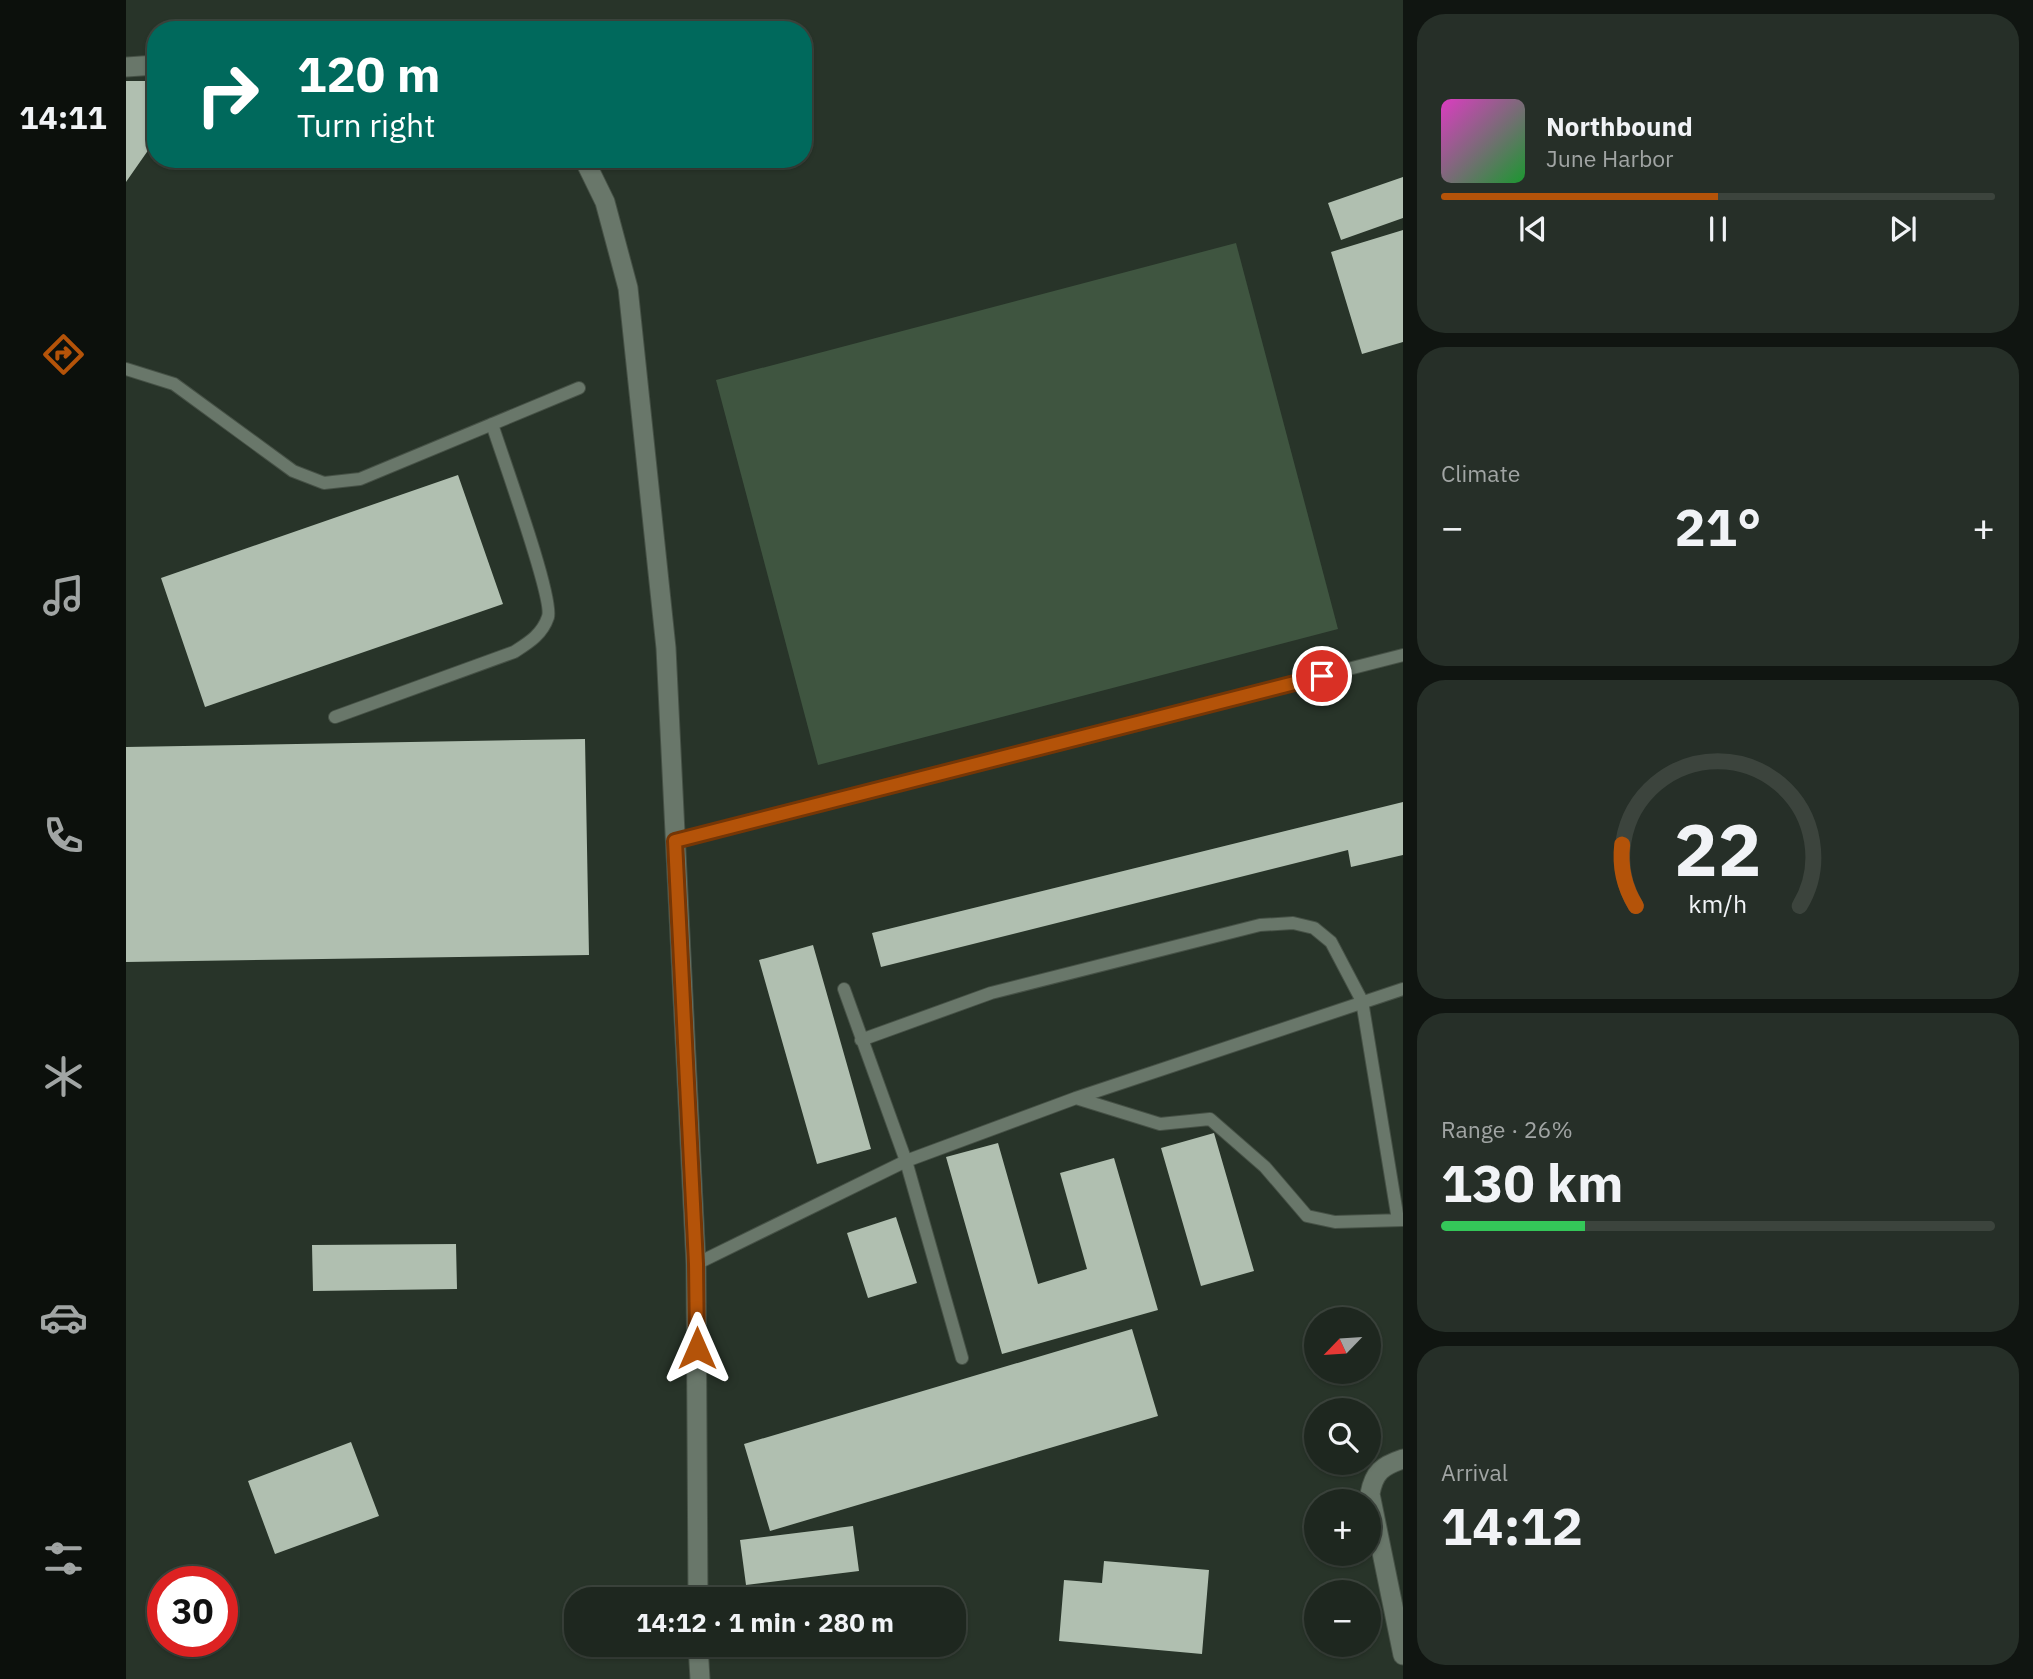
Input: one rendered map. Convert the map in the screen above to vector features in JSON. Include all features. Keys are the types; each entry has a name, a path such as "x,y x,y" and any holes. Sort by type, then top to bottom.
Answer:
{"street":[{"path":"126,67 147,66"},
{"path":"588,168 605,202 628,288 666,648 696,1264 698,1587"},
{"path":"1403,1459 1383,1466 1373,1477 1370,1494 1403,1655"},
{"path":"699,1657 700,1679"}],"lane":[{"path":"126,369 174,384 293,471 324,483 360,479 579,388"},
{"path":"335,717 514,652 536,638 549,616 543,582 492,424"},
{"path":"675,841 1403,655"},
{"path":"861,1040 991,993 1259,925 1293,923 1314,928 1331,943 1362,1001 1401,1220 1335,1222 1307,1216 1265,1167 1210,1119 1160,1124 1076,1098"},
{"path":"844,989 906,1161 962,1358"},
{"path":"696,1264 906,1161 1076,1098 1403,989"}],"green space":[{"path":"1236,243 1338,629 818,765 716,380"}],"building":[{"path":"126,81 147,81 147,152 126,182"},
{"path":"1403,177 1403,218 1341,240 1328,203"},
{"path":"1403,230 1403,342 1362,354 1331,252"},
{"path":"458,475 503,604 205,707 161,578"},
{"path":"585,739 589,955 126,962 126,747"},
{"path":"1403,802 1403,855 1351,867 1348,850 881,967 872,933"},
{"path":"813,945 871,1149 817,1164 759,960"},
{"path":"1214,1133 1254,1271 1201,1286 1161,1148"},
{"path":"998,1143 1038,1284 1087,1269 1060,1173 1114,1158 1158,1310 1002,1354 946,1157"},
{"path":"896,1217 917,1283 868,1298 847,1233"},
{"path":"456,1244 457,1289 313,1291 312,1245"},
{"path":"1132,1329 1158,1416 770,1531 744,1444"},
{"path":"351,1442 379,1516 275,1554 248,1481"},
{"path":"853,1526 859,1571 746,1585 740,1540"},
{"path":"1104,1561 1209,1570 1202,1654 1059,1641 1064,1580 1102,1583"}],"route":[{"path":"697,1348 696,1264 675,841 1322,676"}]}
